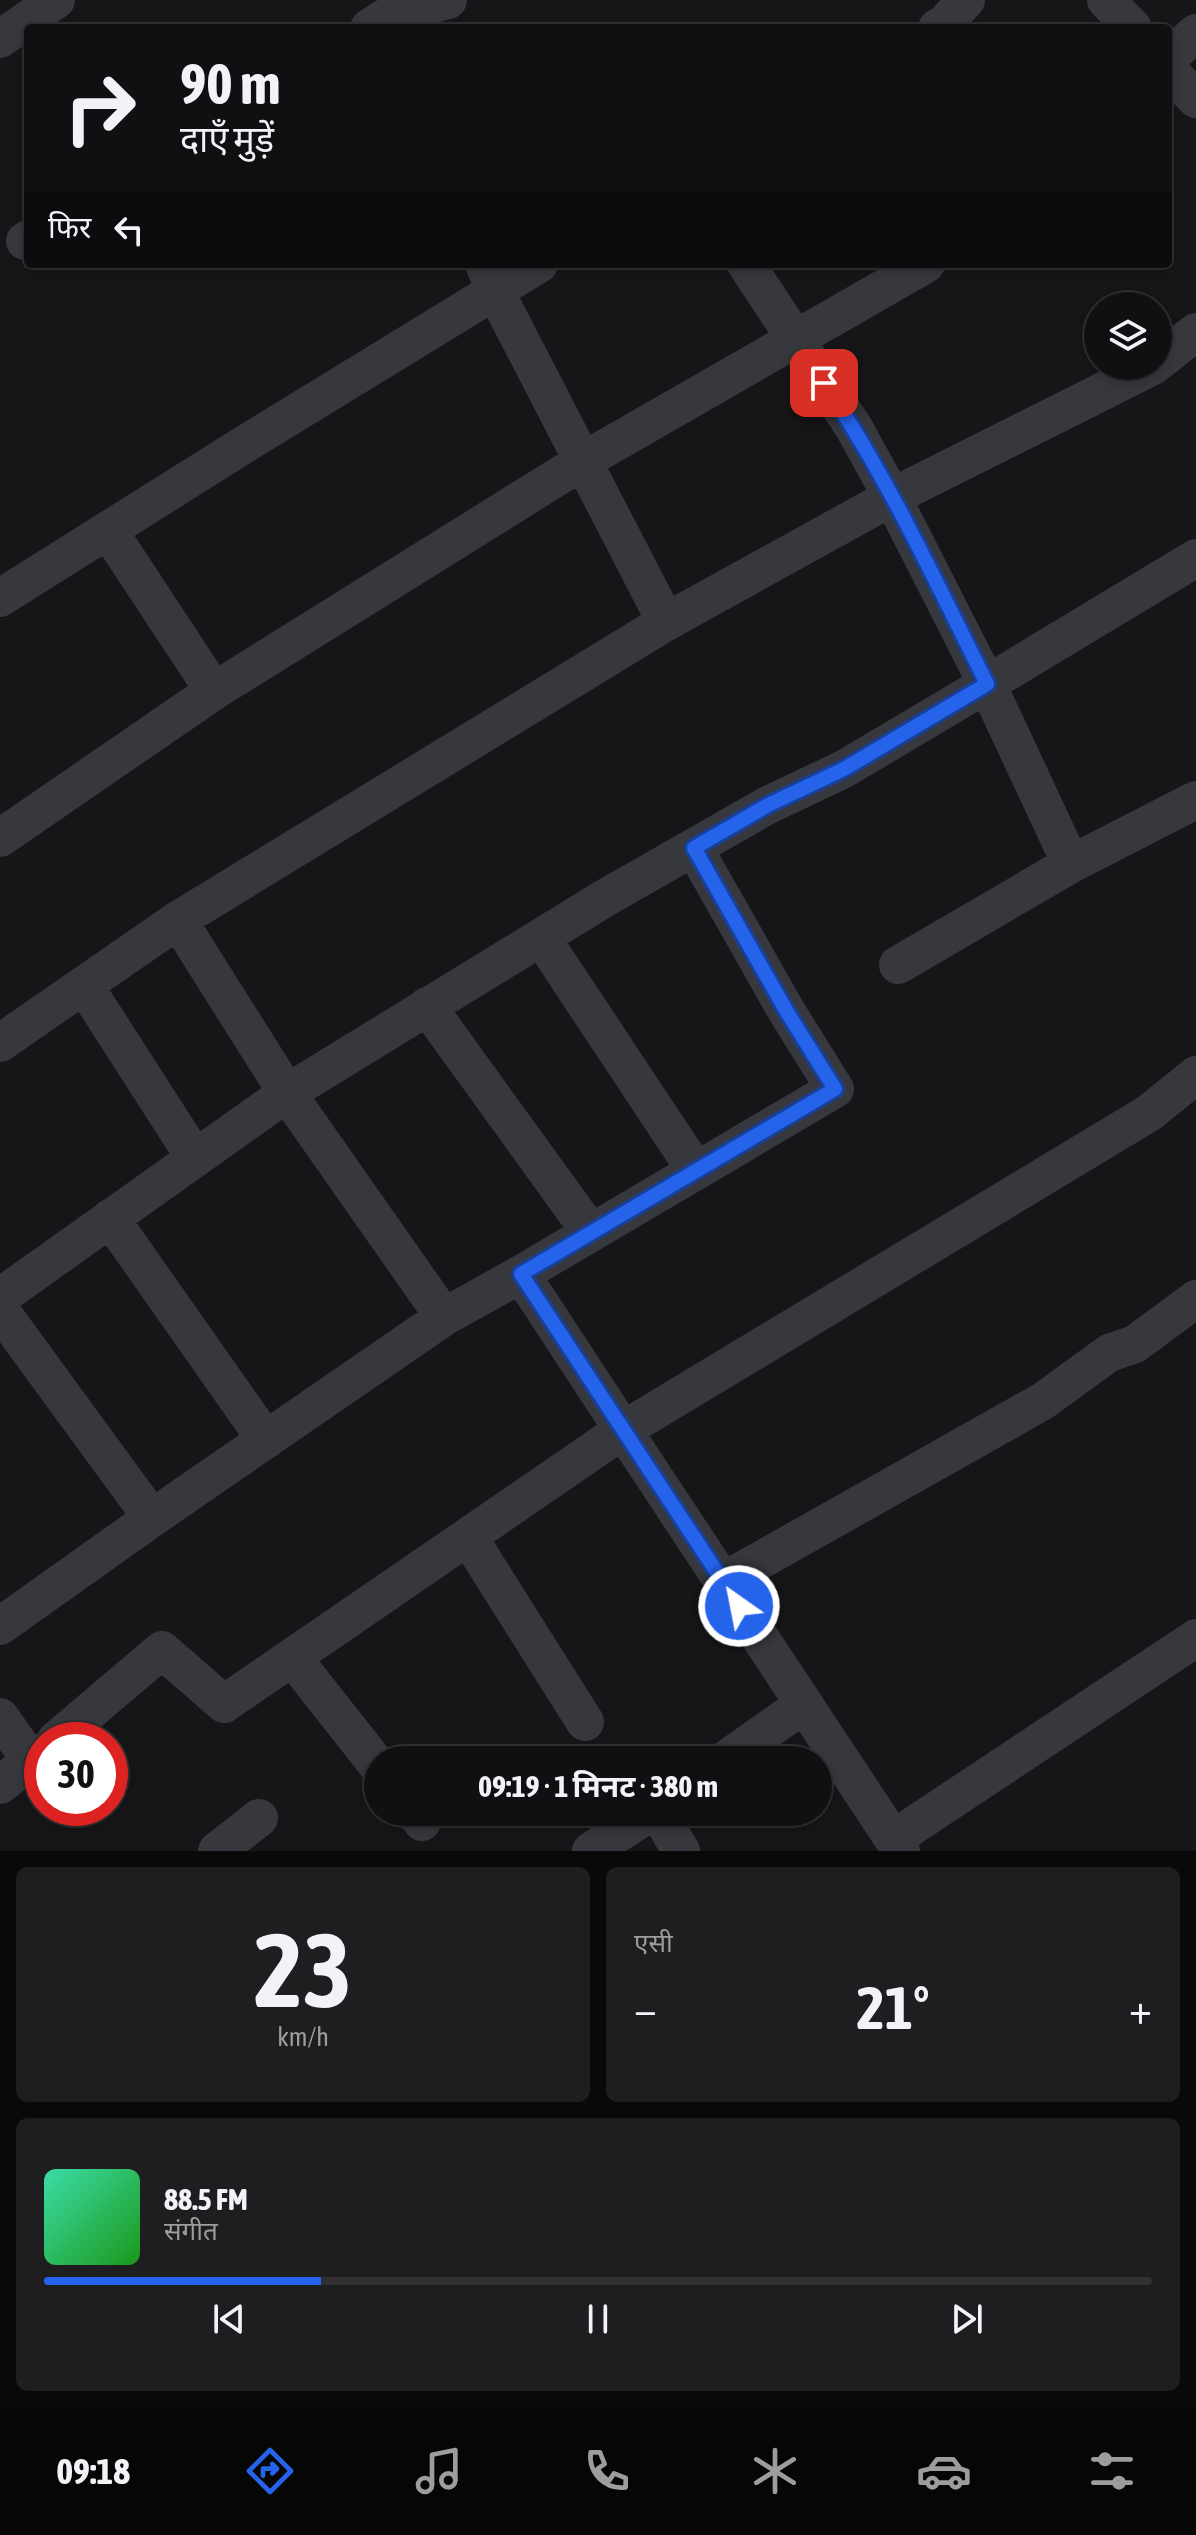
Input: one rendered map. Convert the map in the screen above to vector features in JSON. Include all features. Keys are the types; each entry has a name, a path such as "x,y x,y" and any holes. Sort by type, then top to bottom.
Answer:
{"street":[{"path":"0,39 56,0"},
{"path":"379,19 448,0"},
{"path":"943,24 966,0"},
{"path":"1106,0 1129,24"},
{"path":"1172,54 1196,33"},
{"path":"1172,72 1196,99"},
{"path":"0,598 490,277 524,268"},
{"path":"749,268 854,428 892,497 987,684 1071,864"},
{"path":"0,838 214,691 583,461 919,268"},
{"path":"490,277 666,622"},
{"path":"1172,351 1196,332"},
{"path":"0,1043 178,920 666,622 892,497 1125,380"},
{"path":"108,530 214,691"},
{"path":"0,1297 287,1093 427,1006 768,805 844,769 1196,558"},
{"path":"898,965 1071,864 1196,800"},
{"path":"0,1626 444,1317 835,1089 787,1012 694,848"},
{"path":"178,920 287,1093 444,1317"},
{"path":"541,937 696,1171"},
{"path":"84,985 195,1158"},
{"path":"427,1006 591,1233"},
{"path":"77,1722 162,1650 224,1704 623,1430 1149,1113 1196,1075"},
{"path":"110,1218 266,1440"},
{"path":"521,1274 897,1845 1196,1638"},
{"path":"722,1582 1043,1401 1109,1353 1135,1344 1196,1299"},
{"path":"0,1310 152,1518"},
{"path":"469,1538 585,1722"},
{"path":"292,1657 364,1748"},
{"path":"745,1746 803,1705"},
{"path":"0,1717 24,1736"},
{"path":"0,1785 24,1766"},
{"path":"217,1851 259,1818"},
{"path":"591,1851 629,1826"},
{"path":"666,1826 681,1851"}],"route":[{"path":"739,1606 521,1274 835,1089 787,1012 694,848 768,805 844,769 987,684 892,497 854,428 824,383"}]}
